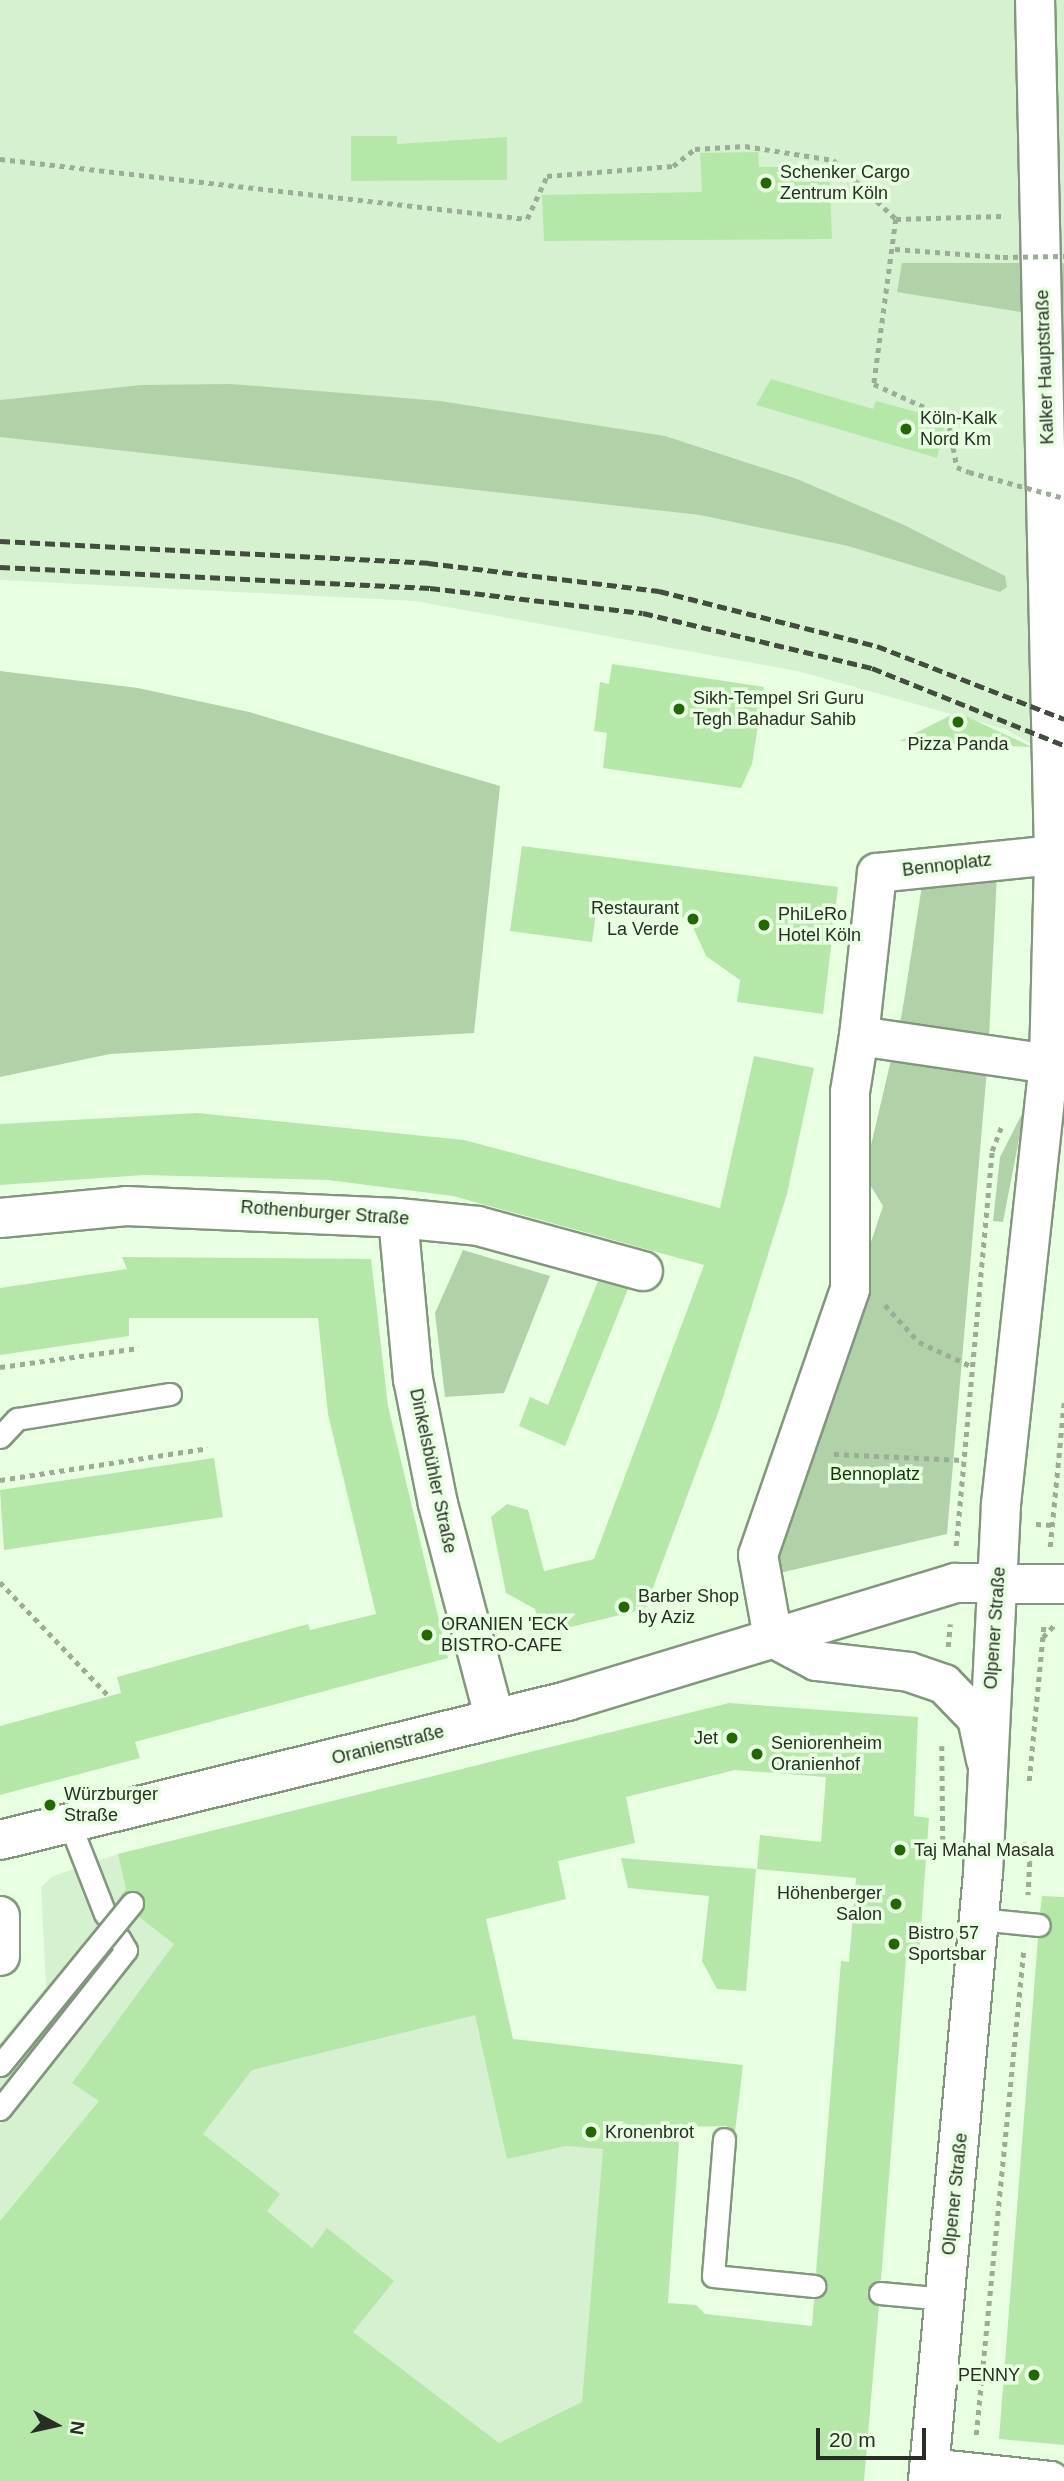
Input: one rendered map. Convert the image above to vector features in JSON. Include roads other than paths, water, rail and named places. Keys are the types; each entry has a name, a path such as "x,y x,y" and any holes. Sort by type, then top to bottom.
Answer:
{"street":[{"name":"Kalker Hauptstraße","path":"1035,0 1056,429 1052,775"},
{"name":"Olpener Straße","path":"928,2474 979,1919 1001,1504 1049,1064 1054,855 1052,775"},
{"name":"Bennoplatz","path":"773,1638 758,1555 850,1289 850,1092 877,873 1054,855"},
{"path":"859,1036 1049,1064"},
{"name":"Rothenburger Straße","path":"0,1218 126,1206 398,1218 478,1226 643,1271"},
{"name":"Dinkelsbühler Straße","path":"398,1218 413,1379 438,1504 495,1719"},
{"name":"Oranienstraße","path":"0,1840 495,1719 955,1583 999,1581 1058,1595"},
{"path":"773,1638 816,1661 898,1670 942,1683 977,1718 986,1760"},
{"path":"0,1916 0,1956"},
{"path":"928,2474 971,2472 1050,2481"}],"lane":[{"path":"0,1437 17,1419 170,1394"},
{"path":"69,1822 105,1914"},
{"path":"0,2065 132,1903"},
{"path":"979,1919 1032,1924"},
{"path":"0,2109 127,1950 119,1938"},
{"path":"724,2139 713,2276 815,2286"},
{"path":"880,2292 945,2299"}],"railway":[{"path":"0,541 428,563 659,591 877,646 1064,719"},
{"path":"0,567 430,588 643,613 872,668 1064,745"}],"place":[{"name":"Schenker Cargo Zentrum Köln","path":"766,183"},
{"name":"Köln-Kalk Nord Km","path":"906,429"},
{"name":"Sikh-Tempel Sri Guru Tegh Bahadur Sahib","path":"679,709"},
{"name":"Pizza Panda","path":"958,722"},
{"name":"Restaurant La Verde","path":"693,919"},
{"name":"PhiLeRo Hotel Köln","path":"764,925"},
{"name":"Barber Shop by Aziz","path":"624,1607"},
{"name":"ORANIEN 'ECK BISTRO-CAFE","path":"427,1635"},
{"name":"Jet","path":"732,1738"},
{"name":"Seniorenheim Oranienhof","path":"757,1754"},
{"name":"Würzburger Straße","path":"50,1805"},
{"name":"Taj Mahal Masala","path":"900,1850"},
{"name":"Höhenberger Salon","path":"896,1904"},
{"name":"Bistro 57 Sportsbar","path":"894,1944"},
{"name":"Kronenbrot","path":"591,2132"},
{"name":"PENNY","path":"1034,2375"}]}
